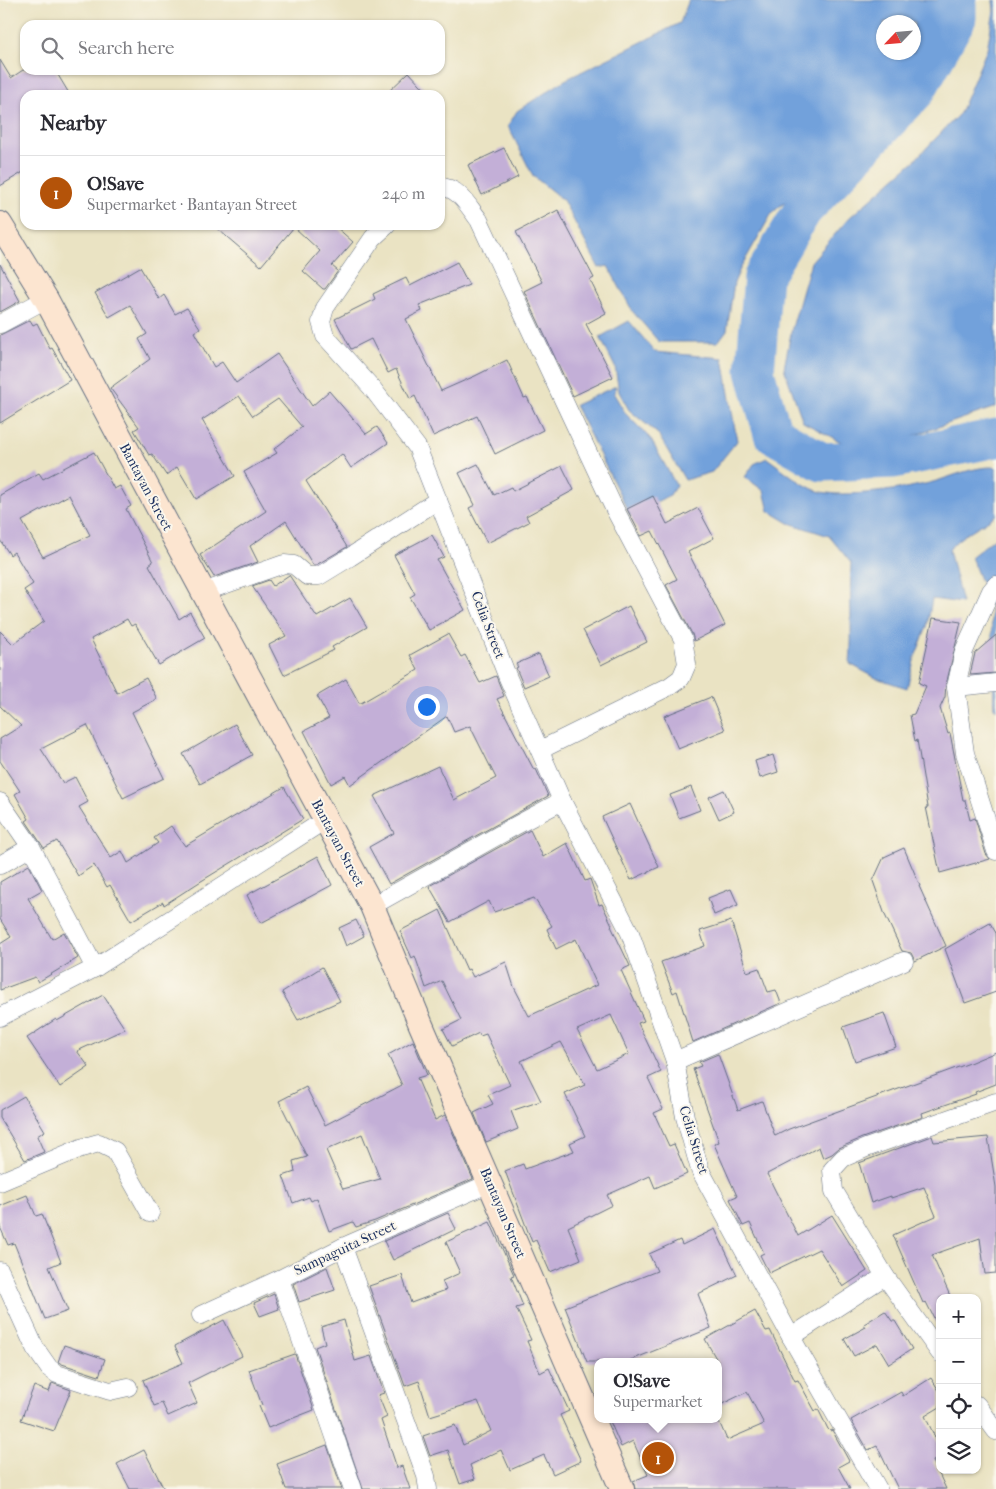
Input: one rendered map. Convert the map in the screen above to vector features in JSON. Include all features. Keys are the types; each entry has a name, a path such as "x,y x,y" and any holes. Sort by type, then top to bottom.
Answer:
{"main road":[{"name":"Bantayan Street","path":"0,224 46,299 372,906 421,1025 622,1489"}],"street":[{"path":"445,187 450,187 456,192 479,220 613,506 683,639 687,664 681,678 670,686 540,750"},
{"name":"Celia Street","path":"382,230 373,238 325,308 322,322 325,336 372,388 417,447 508,678 562,801 630,933 675,1061 685,1117 700,1170 791,1337 878,1489"},
{"path":"0,324 46,299"},
{"path":"203,592 284,564 294,565 307,576 319,576 438,500"},
{"path":"996,585 991,591 964,652 956,687 965,753 996,851"},
{"path":"956,687 996,683"},
{"path":"372,906 562,801"},
{"path":"0,802 31,847 95,968"},
{"path":"0,1017 95,968 325,820"},
{"path":"0,865 31,847"},
{"path":"675,1061 904,961"},
{"path":"936,1347 885,1276 834,1191 832,1170 842,1158 866,1148 996,1102"},
{"path":"0,1182 99,1142 115,1151 150,1213"},
{"name":"Sampaguita Street","path":"201,1315 280,1279 343,1247 490,1183"},
{"path":"343,1247 426,1476 428,1489"},
{"path":"0,1271 36,1348 49,1368 57,1374 110,1390 128,1387"},
{"path":"791,1337 885,1276"},
{"path":"280,1279 353,1489"},
{"path":"981,1410 996,1431"}],"water":[{"path":"689,0 944,0 940,24 919,69 850,148 772,213 734,283 727,330 718,342 659,342 633,312 608,266 599,268 563,200 533,176 508,126 517,111 565,80 680,23"},
{"path":"993,0 996,0 996,407 892,443 843,443 803,422 784,368 792,328 811,262 849,218 914,161 960,113 987,49 994,11"},
{"path":"629,321 655,352 723,358 737,441 712,472 685,480 658,434 629,410 619,392 615,367 600,337"},
{"path":"616,386 614,394 626,414 650,438 676,485 670,495 630,515 575,405"},
{"path":"767,458 812,489 843,494 859,494 908,487 933,482 972,470 996,467 996,515 958,540 949,550 962,603 932,599 927,627 915,657 907,688 876,678 850,664 851,563 829,536 789,523 769,511 764,491 745,477 754,464"},
{"path":"996,537 996,710 994,708 991,607 971,557"}],"building":[{"path":"0,60 11,78 20,72 20,75 58,75 67,90 20,90 20,174 0,186"},
{"path":"406,75 412,75 425,90 390,90"},
{"path":"504,148 518,177 482,195 468,165"},
{"path":"558,210 594,278 590,280 606,313 586,324 613,377 573,396 524,291 542,282 516,232"},
{"path":"219,230 291,230 261,266"},
{"path":"297,230 340,230 353,242 332,266 338,271 325,289 303,271 320,251"},
{"path":"457,262 469,285 419,305 422,311 406,319 441,391 507,360 524,398 527,397 543,430 495,454 477,416 433,436 415,396 410,399 396,369 388,373 371,339 351,349 335,319 375,299 373,294 406,278 410,286"},
{"path":"0,264 20,301 0,312"},
{"path":"140,267 159,299 164,295 175,314 187,308 200,328 194,332 214,367 222,362 236,383 277,354 312,406 329,391 366,434 377,427 388,443 351,468 342,454 306,481 347,547 313,565 286,521 250,546 258,562 214,577 200,555 266,511 244,472 277,453 274,449 302,427 278,399 253,416 239,396 202,420 235,476 196,499 177,467 166,475 152,454 149,455 134,430 139,427 110,388 150,359 139,339 147,334 130,305 109,317 95,293"},
{"path":"30,320 33,325 37,323 50,349 52,348 70,380 0,423 0,335"},
{"path":"94,452 114,489 120,486 131,506 126,509 153,562 149,565 179,619 190,612 205,638 159,665 135,624 131,626 127,619 91,639 117,693 146,678 157,699 132,712 164,778 123,798 87,725 41,749 63,783 75,777 88,802 79,807 111,858 122,851 128,863 158,843 154,838 171,826 185,846 284,787 303,819 164,905 163,902 131,921 110,885 107,887 94,865 78,876 57,841 44,848 26,821 29,819 15,794 20,791 0,761 0,739 21,726 0,706 0,631 13,644 44,621 24,590 33,584 14,552 10,555 0,540 0,495 39,473 43,479","holes":["69,495 90,535 43,557 22,521"]},
{"path":"478,464 494,495 511,487 513,491 562,466 574,490 526,516 529,522 487,543 469,508 475,505 459,473"},
{"path":"653,496 667,524 698,508 714,538 688,552 725,625 694,641 666,585 677,579 652,531 641,536 627,509"},
{"path":"432,535 444,557 437,560 465,610 429,630 410,597 415,594 394,555"},
{"path":"289,575 317,617 350,598 367,627 332,647 334,650 284,675 269,645 286,636 252,586 269,580 273,586"},
{"path":"629,606 647,642 601,665 583,630"},
{"path":"933,618 961,622 946,685 945,697 940,708 948,734 950,733 963,800 965,800 970,820 975,818 986,854 990,859 940,873 926,807 928,807 917,740 915,741 910,715 914,714 926,686 919,683"},
{"path":"448,634 461,657 465,655 480,683 496,676 504,696 497,699 534,770 536,769 548,796 389,884 369,847 394,833 374,796 438,766 454,800 496,778 470,726 454,732 447,716 350,785 345,776 331,784 304,731 329,718 317,696 346,679 359,703 361,703 418,670 410,655"},
{"path":"996,635 996,673 970,675 975,653"},
{"path":"539,654 549,676 524,687 516,664"},
{"path":"711,697 725,730 678,749 664,716"},
{"path":"235,724 252,755 200,784 183,754"},
{"path":"773,755 778,772 760,778 755,761"},
{"path":"691,787 700,810 679,818 670,795"},
{"path":"724,790 734,812 719,819 709,797"},
{"path":"630,804 659,867 631,880 602,817"},
{"path":"530,830 543,857 567,843 585,881 590,879 599,905 602,904 630,966 621,970 644,1021 638,1023 661,1072 648,1078 663,1109 654,1113 669,1146 674,1144 687,1174 655,1188 650,1176 607,1195 612,1205 568,1227 581,1259 550,1272 536,1240 532,1242 505,1171 523,1164 525,1169 574,1151 570,1143 585,1136 565,1094 585,1085 561,1042 521,1061 541,1101 511,1111 518,1129 486,1142 474,1113 493,1104 488,1095 510,1085 486,1034 480,1036 479,1033 452,1046 443,1029 461,1020 442,981 426,988 415,956 412,958 400,931 440,910 467,970 469,969 473,977 506,962 514,987 529,1016 597,985 576,939 556,949 547,929 552,926 534,898 494,912 489,901 450,922 429,886","holes":["611,1015 629,1054 597,1069 577,1030"]},
{"path":"904,848 946,946 915,961 911,953 902,951 885,915 873,881 884,857"},
{"path":"318,856 332,885 261,923 247,895"},
{"path":"29,865 42,890 28,898 52,939 64,932 78,958 38,982 35,977 0,990 0,944 11,937 0,919 0,882"},
{"path":"731,889 738,905 714,915 708,898"},
{"path":"356,920 364,936 346,946 339,928"},
{"path":"731,921 747,972 759,968 768,992 776,990 781,1003 693,1042 677,991 673,993 661,962 705,946 700,931"},
{"path":"990,923 996,933 996,992 965,1003 945,949"},
{"path":"322,967 340,1001 298,1020 282,992"},
{"path":"103,995 125,1029 77,1051 89,1067 60,1087 27,1038 56,1019 57,1021"},
{"path":"884,1013 896,1047 855,1061 843,1027"},
{"path":"413,1041 427,1075 417,1078 435,1120 445,1115 473,1179 375,1221 356,1227 353,1222 329,1231 317,1198 311,1201 309,1197 293,1203 283,1176 295,1172 293,1161 307,1157 279,1101 306,1087 325,1125 402,1085 388,1055","holes":["362,1134 380,1179 343,1189 326,1150"]},
{"path":"996,1052 996,1084 975,1092 976,1094 922,1113 923,1117 862,1138 839,1148 823,1158 819,1147 767,1174 798,1236 832,1215 867,1271 843,1287 819,1249 769,1273 760,1255 764,1253 750,1223 743,1226 730,1199 737,1196 714,1144 719,1142 693,1069 701,1066 699,1062 718,1054 738,1110 762,1101 775,1136 789,1129"},
{"path":"24,1096 45,1131 37,1136 44,1152 25,1160 0,1118 0,1110"},
{"path":"932,1136 934,1142 988,1137 996,1187 996,1273 985,1274 980,1238 932,1255 949,1294 936,1294 936,1322 926,1302 923,1303 893,1235 936,1216 924,1187 871,1203 859,1163"},
{"path":"27,1195 36,1216 42,1214 61,1262 49,1267 68,1311 45,1319 14,1243 8,1245 0,1227 0,1206"},
{"path":"448,1213 456,1229 393,1260 384,1241"},
{"path":"490,1222 514,1275 511,1276 523,1306 516,1308 531,1340 527,1341 540,1373 549,1368 569,1411 560,1415 581,1461 553,1474 544,1455 510,1470 501,1450 470,1465 475,1479 460,1484 448,1450 430,1456 423,1436 455,1425 463,1445 491,1431 478,1401 430,1416 419,1381 405,1386 369,1286 402,1275 411,1303 446,1290 442,1281 460,1273 446,1242"},
{"path":"715,1229 737,1275 698,1294 711,1328 636,1358 594,1358 594,1362 587,1362 565,1307 657,1271 649,1254 680,1240 682,1245"},
{"path":"327,1267 335,1290 299,1302 293,1284"},
{"path":"274,1294 279,1309 260,1316 254,1303"},
{"path":"755,1311 766,1331 770,1330 795,1381 798,1380 815,1411 818,1409 828,1429 832,1430 849,1461 838,1467 850,1489 635,1489 633,1481 648,1475 633,1441 621,1447 611,1423 720,1423 727,1440 764,1424 747,1392 722,1404 722,1358 716,1358 705,1339"},
{"path":"885,1311 892,1321 895,1321 912,1349 889,1364 877,1344 854,1356 844,1339 866,1327 864,1324"},
{"path":"224,1320 242,1356 188,1383 197,1403 168,1416 162,1403 154,1406 143,1380 183,1363 175,1346"},
{"path":"344,1320 355,1361 371,1356 384,1393 378,1395 387,1417 381,1420 397,1468 402,1466 410,1489 363,1489 315,1347 325,1343 321,1327"},
{"path":"64,1345 105,1359 99,1376 58,1362"},
{"path":"295,1354 314,1410 268,1428 259,1406 262,1405 249,1370"},
{"path":"931,1378 936,1386 936,1409 925,1416 936,1439 936,1460 933,1461 936,1474 939,1474 946,1489 898,1489 877,1446 868,1450 851,1420 901,1392 903,1396"},
{"path":"52,1383 71,1390 54,1431 21,1420 34,1386 49,1392"},
{"path":"327,1445 342,1489 286,1489 277,1464"},
{"path":"144,1450 164,1489 130,1489 117,1464"}],"waterway":[{"path":"957,0 957,18 916,91 803,210 763,277 755,371 773,434 822,462 894,459 996,438"}],"place":[{"name":"O!Save","path":"658,1458"}]}
